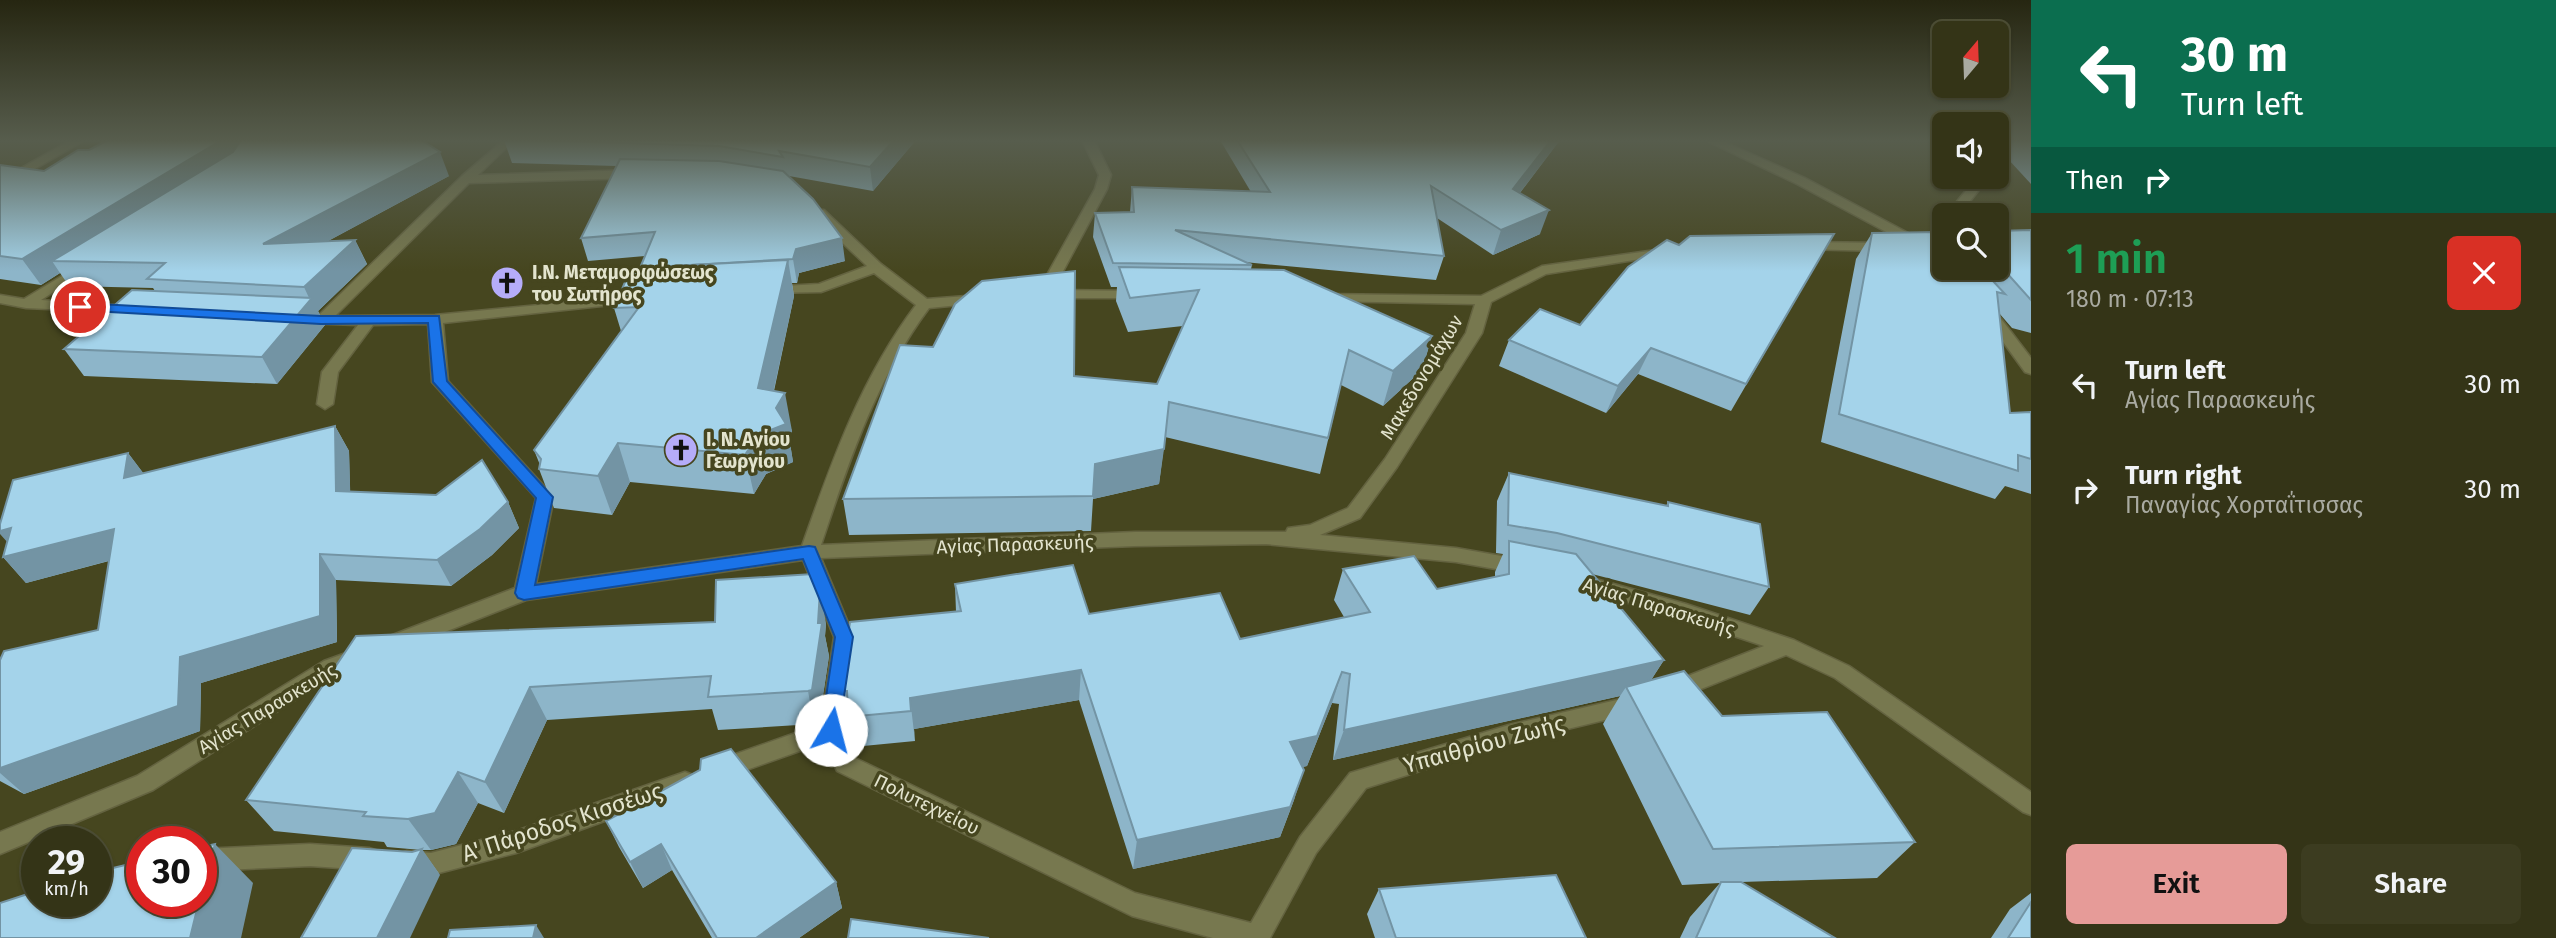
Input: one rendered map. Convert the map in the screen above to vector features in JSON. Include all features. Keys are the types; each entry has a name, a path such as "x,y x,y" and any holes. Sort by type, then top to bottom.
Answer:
{"street":[{"path":"321,320 461,184"},
{"path":"1102,184 1038,294 1163,295"},
{"path":"1806,184 1932,253"},
{"path":"1962,203 1973,189"},
{"path":"811,206 876,267 924,304 991,298"},
{"path":"1926,248 1932,241"},
{"path":"1783,246 1926,248"},
{"name":"Μακεδονομάχων","path":"1266,537 1313,531 1354,513 1391,463 1474,333 1483,300 1542,270 1668,250 1693,249"},
{"path":"26,304 94,260"},
{"path":"753,292 821,288 876,267"},
{"path":"1973,295 2031,369"},
{"path":"281,318 369,321 435,319 657,297"},
{"path":"1309,297 1483,300"},
{"path":"0,299 26,304 147,311"},
{"path":"831,730 844,637 809,552 859,413 905,327 924,304"},
{"path":"435,319 440,382 545,497 524,593"},
{"path":"325,404 330,372 369,321"},
{"name":"Αγίας Παρασκευής","path":"0,843 145,783 331,667 524,593 809,552 1266,537 1456,555 1550,573 1686,612 1787,646 1842,671 2031,805"},
{"name":"Υπαιθρίου Ζωής","path":"1256,937 1308,845 1358,780 1509,734 1643,703 1787,646"},
{"name":"Α' Πάροδος Κισσέως","path":"217,859 310,855 431,864 516,842 831,730"},
{"name":"Πολυτεχνείου","path":"831,730 845,764 1132,904 1256,937"}],"building":[{"path":"0,184 148,184 22,259 0,256"},
{"path":"180,184 379,184 263,244 355,240 304,287 147,279 165,263 52,261"},
{"path":"608,184 797,184 813,199 842,238 796,249 793,259 640,268 655,232 581,238"},
{"path":"1265,184 1517,184 1513,189 1549,210 1501,230 1431,186 1444,256 1175,230 1252,265 1113,263 1095,213 1134,212 1132,187 1270,192"},
{"path":"2031,230 2031,300 2009,275 2009,231"},
{"path":"1932,232 1932,280 1992,280 2005,294 1997,292 2010,413 2031,412 2031,459 2018,455 2018,471 1839,414 1872,233"},
{"path":"1834,234 1746,384 1651,348 1618,386 1509,340 1540,309 1580,325 1628,267 1667,240 1679,245 1690,236"},
{"path":"788,260 758,388 785,393 776,408 786,424 758,435 745,455 618,443 598,476 539,469 541,459 534,450 639,307 614,308 631,268"},
{"path":"1119,267 1284,270 1432,336 1393,371 1349,350 1328,438 1169,402 1164,449 1095,464 1093,496 843,499 900,345 933,347 955,304 982,281 1075,271 1074,376 1157,384 1199,290 1130,298"},
{"path":"132,290 312,298 262,357 64,349"},
{"path":"335,426 336,491 436,495 482,460 508,502 480,529 437,560 320,554 320,616 180,657 178,706 0,768 0,660 4,651 98,630 114,529 3,557 11,528 0,531 0,524 13,480 128,453 124,478"},
{"path":"1509,473 1668,506 1668,502 1760,524 1769,587 1557,533 1508,525"},
{"path":"1509,541 1576,554 1664,660 1344,730 1350,674 1342,672 1317,736 1290,742 1304,770 1290,807 1137,840 1081,670 910,698 911,711 848,717 847,691 840,691 850,622 961,611 955,584 1073,565 1089,614 1220,593 1240,639 1370,612 1343,569 1414,556 1437,589 1509,574"},
{"path":"813,574 820,590 818,623 822,623 812,690 708,697 711,676 530,687 485,782 458,772 435,813 408,819 363,816 366,812 246,800 356,636 715,622 716,580"},
{"path":"1684,671 1722,716 1827,712 1915,842 1713,849 1626,687"},
{"path":"731,749 836,882 756,938 717,938 661,844 630,862 606,821 700,770 701,759"},
{"path":"352,848 412,852 422,849 377,938 301,938"},
{"path":"126,865 126,917 195,917 190,938 0,938 0,903 21,896 21,917 112,917 112,868"},
{"path":"1556,875 1586,938 1396,938 1379,889"},
{"path":"1721,882 1741,882 1835,938 1696,938"},
{"path":"2031,902 2031,938 2008,938"},
{"path":"851,919 989,938 848,938"},
{"path":"536,925 533,938 448,938 450,930"}],"place":[{"name":"I.N. Μεταμορφώσεως του Σωτήρος","path":"507,283"},
{"name":"Ι. Ν. Αγίου Γεωργίου","path":"681,450"}],"route":[{"path":"80,307 321,320 435,319 440,382 545,497 524,593 809,552 844,637 831,730"}]}
